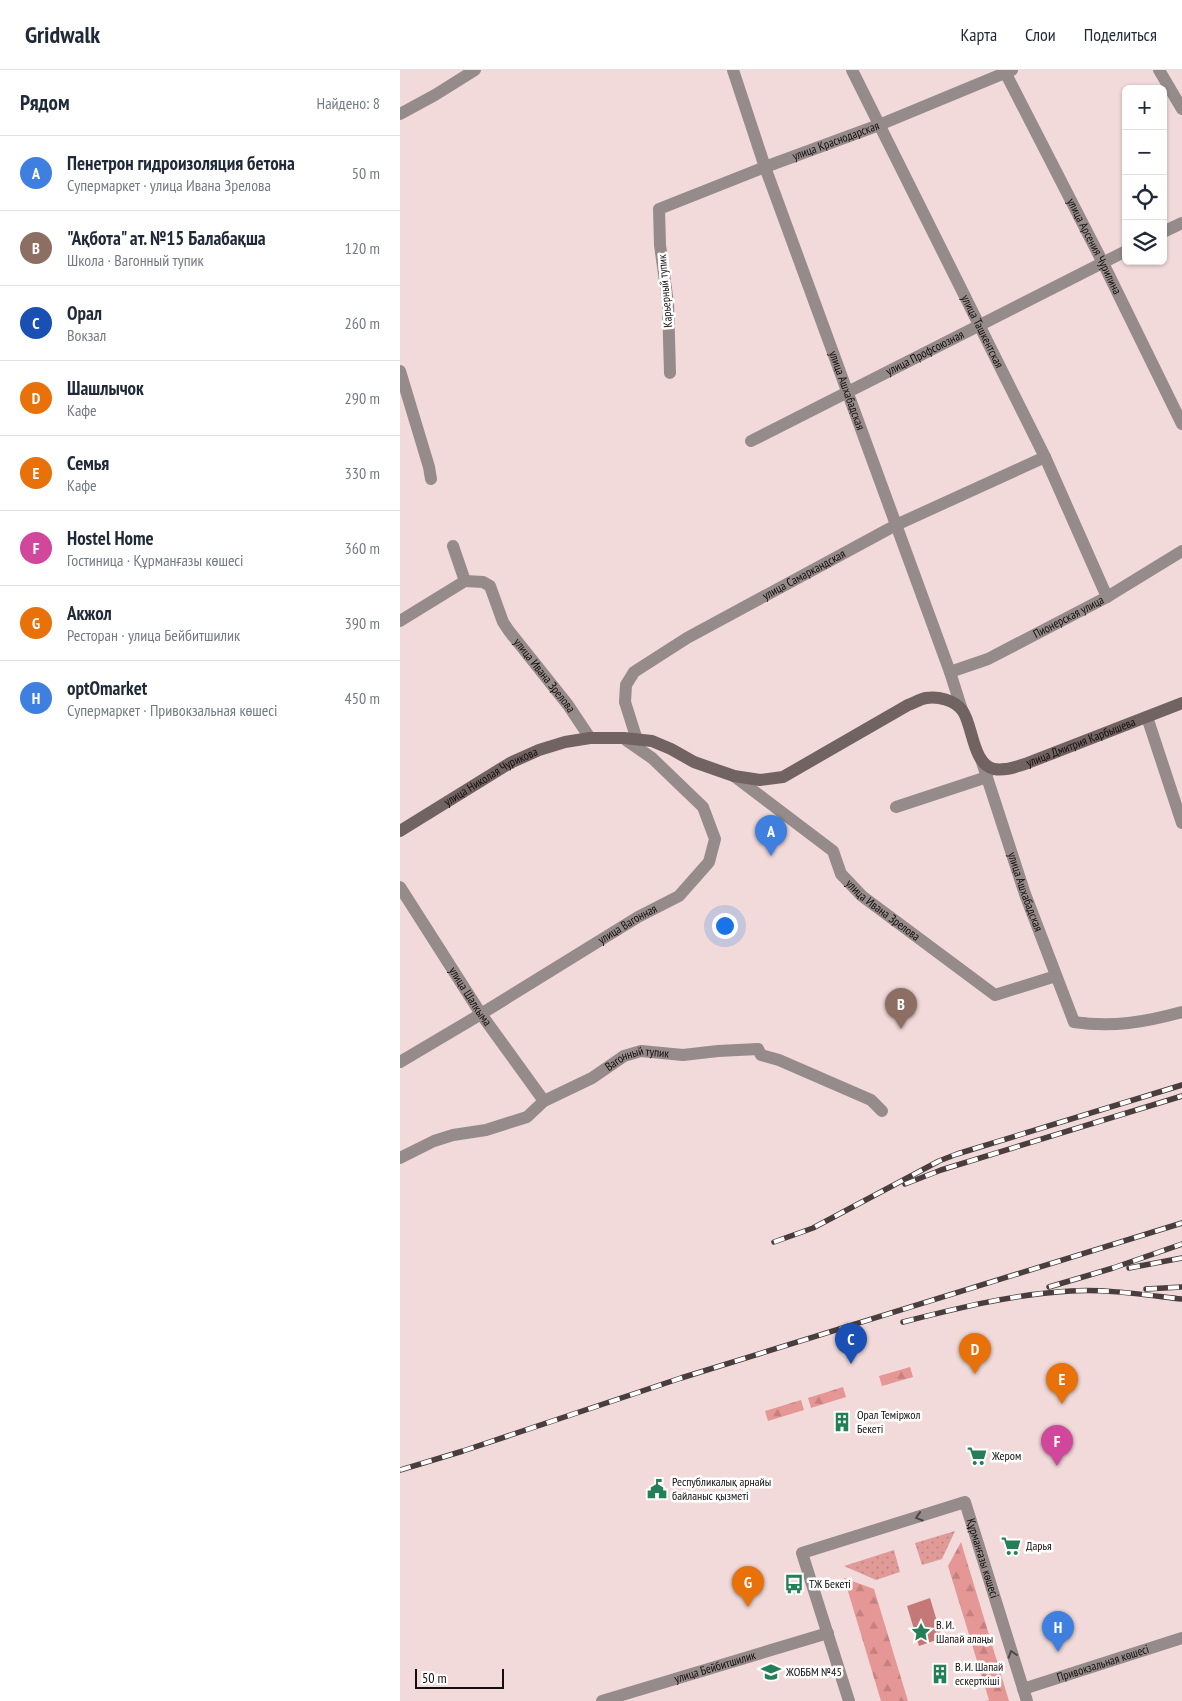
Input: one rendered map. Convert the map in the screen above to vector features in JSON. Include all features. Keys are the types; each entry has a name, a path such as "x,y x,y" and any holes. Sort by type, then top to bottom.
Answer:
{"street":[{"path":"400,114 475,70"},
{"name":"улица Ашхабадская","path":"733,70 765,166 950,672 962,710"},
{"name":"улица Ташкентская","path":"852,70 1045,457 1107,597"},
{"path":"1158,70 1182,109"},
{"name":"улица Краснодарская","path":"659,210 765,166 880,125 1007,71"},
{"name":"улица Арсения Чурилина","path":"1007,71 1182,424"},
{"name":"Карьерный тупик","path":"659,210 660,244 668,303 670,373"},
{"path":"1167,230 1182,223"},
{"name":"улица Профсоюзная","path":"751,440 1122,253"},
{"path":"400,371 405,405 429,467 431,479"},
{"name":"улица Самаркандская","path":"637,740 625,702 626,685 634,672 687,638 896,525 1045,457"},
{"path":"400,621 465,581 453,546"},
{"name":"Пионерская улица","path":"950,672 988,659 1107,597 1182,551"},
{"name":"улица Ивана Зрелова","path":"465,581 483,582 490,586 503,622 509,632 568,705 590,738 624,738 652,741 694,762 734,776 760,780 784,776 908,705 926,698 939,697 962,710"},
{"name":"улица Дмитрия Карбышева","path":"980,759 992,768 1005,770 1182,703"},
{"path":"962,710 980,759"},
{"path":"1147,717 1182,823"},
{"name":"улица Николая Чурикова","path":"400,831 510,763 538,750 565,742 590,738"},
{"name":"улица Вагонная","path":"400,1062 638,917 679,896 709,862 715,839 703,807 652,758 624,738"},
{"name":"улица Ашхабадская","path":"980,759 1025,894 1074,1022 1096,1025 1148,1021 1182,1012"},
{"name":"улица Ивана Зрелова","path":"734,776 833,851 841,874 862,896 995,995 1056,976"},
{"path":"896,807 986,777"},
{"name":"улица Шалкыма","path":"400,887 481,1014 544,1102"},
{"name":"Вагонный тупик","path":"400,1158 434,1141 453,1135 486,1130 527,1117 544,1102 592,1078 624,1056 641,1051 683,1055 718,1050 758,1049 762,1055 780,1060 871,1100 882,1111"},
{"name":"Құрманғазы көшесі","path":"828,1633 802,1553 965,1502 1025,1695"},
{"path":"828,1633 849,1701"},
{"name":"улица Бейбитшилик","path":"602,1701 828,1633"},
{"name":"Привокзальная көшесі","path":"1025,1695 1182,1638"}],"shaded area":[{"path":"955,1531 942,1559 922,1565 915,1543"},
{"path":"894,1550 900,1572 876,1580 844,1566"},
{"path":"930,1598 942,1638 919,1646 907,1606"}],"green space":[{"path":"910,1367 913,1377 882,1386 879,1376"},
{"path":"843,1387 846,1397 811,1408 808,1398"},
{"path":"801,1400 804,1410 768,1421 765,1411"},
{"path":"961,1542 1009,1701 986,1701 989,1700 948,1566"},
{"path":"844,1578 874,1589 908,1701 881,1701"}],"railway":[{"path":"774,1242 813,1228 939,1161 957,1154 1182,1085"},
{"path":"905,1184 941,1170 1182,1096"},
{"path":"400,1470 463,1451 681,1378 1182,1223"},
{"path":"1049,1287 1113,1268 1182,1244"},
{"path":"1129,1268 1182,1258"},
{"path":"1146,1289 1182,1287"},
{"path":"903,1322 986,1302 1028,1295 1071,1291 1127,1293 1182,1299"}],"place":[{"name":"Пенетрон гидроизоляция бетона","path":"771,856"},
{"name":"\"Ақбота\" ат. №15 Балабақша","path":"901,1029"},
{"name":"Орал","path":"851,1364"},
{"name":"Шашлычок","path":"975,1374"},
{"name":"Семья","path":"1062,1404"},
{"name":"Орал Теміржол Бекеті","path":"842,1422"},
{"name":"Жером","path":"977,1456"},
{"name":"Hostel Home","path":"1057,1466"},
{"name":"Республикалық арнайы байланыс қызметі","path":"657,1489"},
{"name":"Дарья","path":"1011,1546"},
{"name":"ТЖ Бекеті","path":"794,1584"},
{"name":"Акжол","path":"748,1607"},
{"name":"В. И. Шапай алаңы","path":"921,1632"},
{"name":"optOmarket","path":"1058,1652"},
{"name":"ЖОББМ №45","path":"771,1672"},
{"name":"В. И. Шапай ескерткіші","path":"940,1674"}]}
